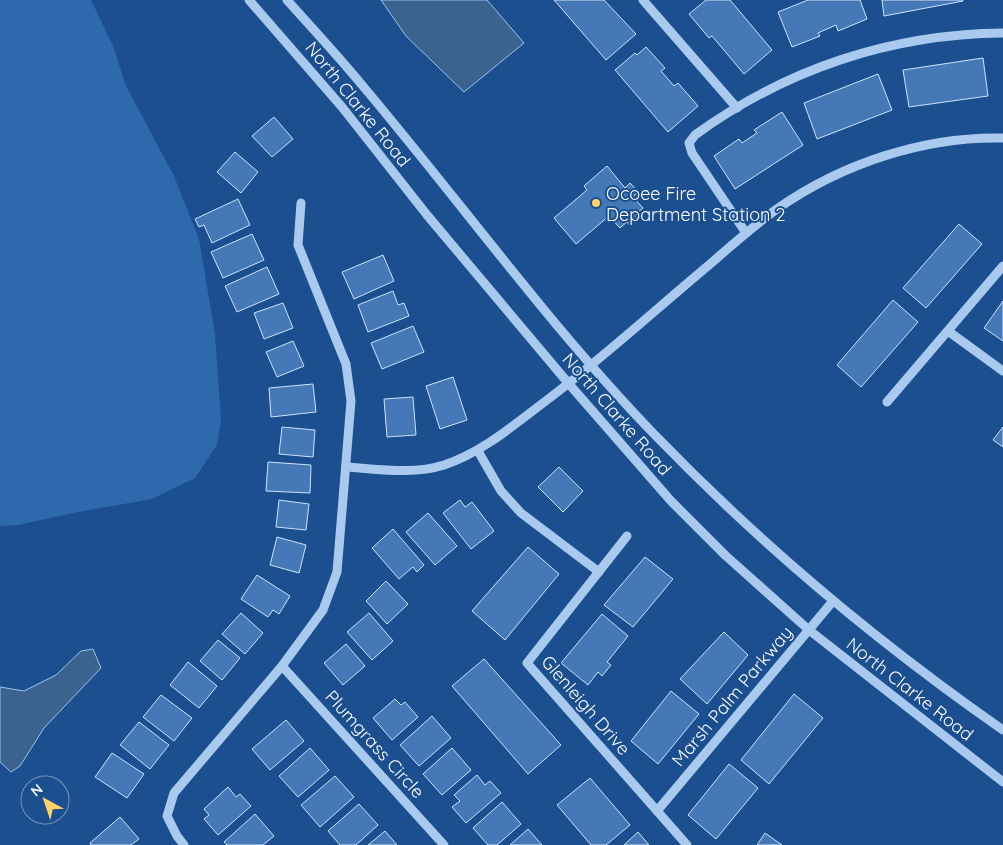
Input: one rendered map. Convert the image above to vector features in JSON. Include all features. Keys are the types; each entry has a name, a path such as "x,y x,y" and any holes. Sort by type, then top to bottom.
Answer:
{"street":[{"name":"North Clarke Road","path":"249,0 342,106 427,215 569,384 671,501 726,556 809,630 1003,782"},
{"name":"North Clarke Road","path":"288,0 362,86 481,234 591,365 719,500 833,601 939,685 1003,730"},
{"path":"643,0 737,108"},
{"path":"746,233 692,153 689,143 700,131 737,108 806,72 860,53 937,36 1003,33"},
{"path":"346,467 408,471 443,466 478,451 569,384 746,233 777,209 811,188 871,161 942,142 1003,138"},
{"path":"184,845 167,816 174,793 282,666 323,610 337,572 351,401 346,364 298,245 301,203"},
{"path":"887,402 1003,266"},
{"path":"948,331 1003,371"},
{"path":"478,451 501,491 521,514 599,572"},
{"name":"Glenleigh Drive","path":"627,536 527,663 687,845"},
{"name":"Marsh Palm Parkway","path":"657,811 833,601"},
{"name":"Plumgrass Circle","path":"282,666 444,845"}],"shaded area":[{"path":"0,0 91,0 113,46 126,86 174,176 199,239 215,334 221,420 217,445 195,478 152,499 18,525 0,526"},
{"path":"381,0 487,0 524,43 464,92 406,36"},
{"path":"93,649 101,668 44,728 20,766 11,772 0,762 0,687 24,691 56,675 81,651"}],"building":[{"path":"554,0 604,0 636,34 606,60"},
{"path":"706,0 730,0 772,50 744,74 712,36 709,38 689,14"},
{"path":"808,0 860,0 867,19 838,31 836,25 818,33 820,36 792,47 778,12"},
{"path":"882,0 963,0 963,1 884,16"},
{"path":"646,47 665,68 661,71 674,86 678,83 698,106 668,132 615,70 635,53 637,55"},
{"path":"983,58 988,96 909,107 903,70"},
{"path":"878,74 892,110 817,139 804,103"},
{"path":"782,112 803,145 735,189 714,156 739,139 742,143 757,133 754,130"},
{"path":"274,117 293,139 272,157 252,136"},
{"path":"235,152 258,172 241,193 217,172"},
{"path":"607,166 625,188 630,183 638,192 633,197 643,208 636,214 639,218 630,226 627,222 620,228 609,216 576,244 554,218 587,190 584,186"},
{"path":"238,199 250,225 212,243 204,225 199,227 195,219"},
{"path":"959,224 982,244 926,308 903,288"},
{"path":"252,234 264,260 223,278 211,252"},
{"path":"383,255 394,281 354,299 342,272"},
{"path":"267,267 279,294 237,312 225,286"},
{"path":"393,291 398,305 404,303 409,316 368,332 358,305"},
{"path":"893,300 918,322 861,387 837,365"},
{"path":"1003,301 1003,341 984,328"},
{"path":"283,303 293,328 264,339 254,313"},
{"path":"413,326 424,352 382,369 371,343"},
{"path":"293,341 304,366 277,377 266,352"},
{"path":"453,377 467,420 440,429 426,386"},
{"path":"313,384 316,412 271,417 269,388"},
{"path":"413,397 416,435 387,437 384,399"},
{"path":"282,427 315,430 313,457 279,454"},
{"path":"1003,427 1003,447 993,440"},
{"path":"268,462 311,465 310,493 266,491"},
{"path":"559,467 583,491 563,512 538,487"},
{"path":"279,500 309,504 306,530 276,527"},
{"path":"460,500 465,507 472,502 494,531 471,549 443,513"},
{"path":"428,513 457,546 435,565 406,532"},
{"path":"393,529 424,565 417,572 413,567 399,579 372,548"},
{"path":"277,537 306,545 299,573 270,565"},
{"path":"528,547 559,574 505,640 472,611"},
{"path":"645,557 673,579 633,627 604,605"},
{"path":"257,575 290,596 279,614 273,610 268,617 241,599"},
{"path":"386,581 408,604 387,624 366,601"},
{"path":"241,613 263,633 245,654 222,634"},
{"path":"369,613 393,641 372,660 347,632"},
{"path":"602,614 628,636 607,662 611,665 602,676 598,672 588,685 561,663"},
{"path":"724,632 748,655 707,704 680,679"},
{"path":"218,640 240,658 222,680 200,661"},
{"path":"346,644 365,666 343,685 324,663"},
{"path":"484,659 561,745 528,774 452,686"},
{"path":"188,662 217,686 199,708 170,685"},
{"path":"671,691 699,714 658,764 631,741"},
{"path":"794,694 823,718 769,784 741,760"},
{"path":"161,695 192,718 174,741 143,717"},
{"path":"395,699 401,705 405,702 418,717 392,740 373,718"},
{"path":"432,716 451,738 419,766 400,745"},
{"path":"286,720 304,741 270,770 252,749"},
{"path":"139,722 169,745 150,769 120,745"},
{"path":"310,748 329,770 298,797 279,776"},
{"path":"452,748 471,770 442,795 423,774"},
{"path":"112,753 144,774 127,798 95,777"},
{"path":"729,764 758,788 716,839 688,815"},
{"path":"477,775 485,785 490,781 501,793 466,823 452,807 460,801 454,795"},
{"path":"335,776 354,797 320,827 301,805"},
{"path":"590,778 630,825 606,845 591,845 557,805"},
{"path":"228,787 236,797 240,794 251,806 218,835 204,819 209,815 204,809"},
{"path":"502,802 521,824 497,845 488,845 473,828"},
{"path":"359,804 378,825 356,845 340,845 328,831"},
{"path":"255,814 274,836 263,845 227,845 224,842"},
{"path":"120,817 139,839 131,845 91,845 90,843"},
{"path":"528,829 542,845 510,845"},
{"path":"385,831 397,845 368,845"},
{"path":"638,832 649,845 624,845"},
{"path":"765,833 782,845 757,845"}],"place":[{"name":"Ocoee Fire Department Station 2","path":"596,203"}]}
